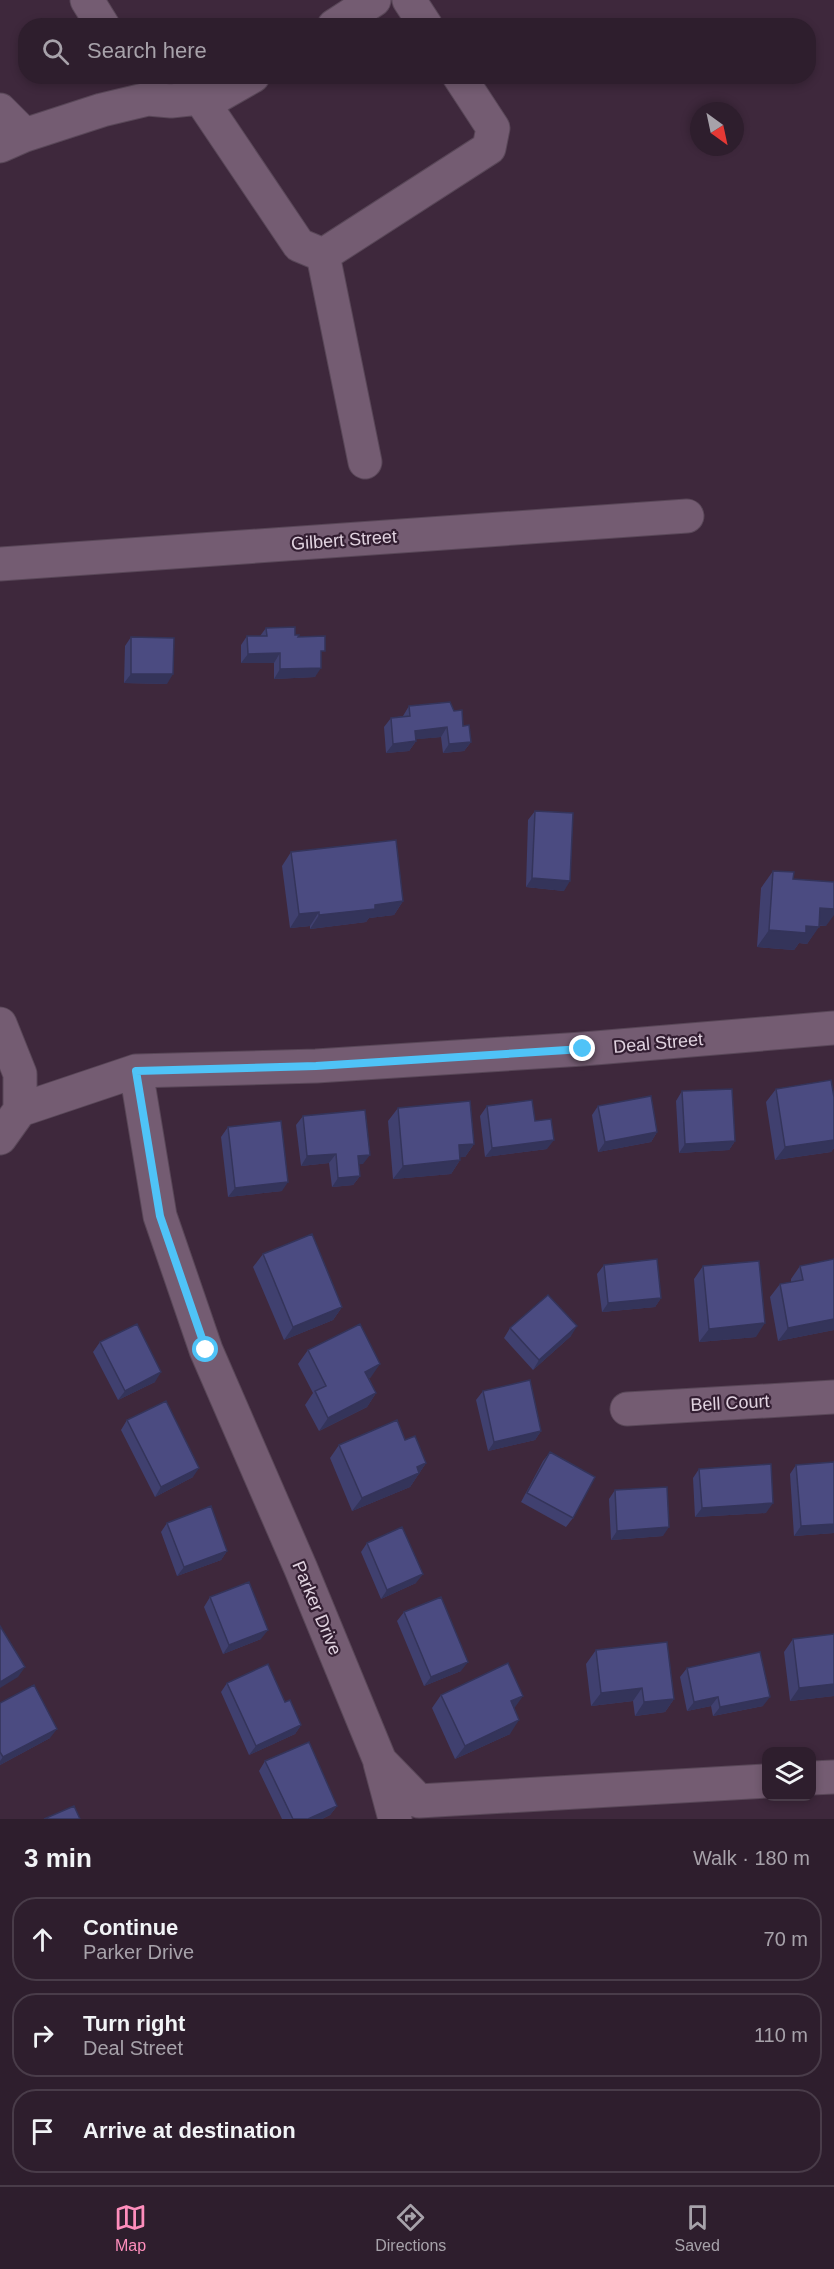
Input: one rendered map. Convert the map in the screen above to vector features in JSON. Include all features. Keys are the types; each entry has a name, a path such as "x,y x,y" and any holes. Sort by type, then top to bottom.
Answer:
{"street":[{"path":"87,0 98,18"},
{"path":"346,18 374,0"},
{"path":"409,0 421,18"},
{"path":"0,110 12,140 102,110 141,88 171,101 218,96 239,84"},
{"path":"323,255 489,148 493,128 464,84"},
{"path":"200,98 298,245 323,255"},
{"path":"323,255 365,462"},
{"name":"Gilbert Street","path":"0,564 687,516"},
{"path":"0,1024 20,1074 20,1110 0,1138"},
{"name":"Deal Street","path":"20,1110 136,1071 316,1066 583,1049 834,1028"},
{"name":"Parker Drive","path":"136,1071 160,1216 206,1350 301,1569 380,1761 418,1801 460,1809 762,1781"},
{"name":"Bell Court","path":"627,1409 834,1397"},
{"path":"380,1761 395,1819"},
{"path":"816,1778 834,1777"}],"building":[{"path":"295,627 295,635 299,635 298,637 325,636 325,651 321,651 321,668 280,669 280,653 248,654 247,636 267,636 266,628"},
{"path":"131,637 174,638 173,674 131,674"},
{"path":"450,702 454,711 462,710 463,726 469,725 471,742 449,744 447,727 415,731 416,741 393,744 391,718 410,716 409,706"},
{"path":"535,811 573,813 570,881 532,878"},
{"path":"396,840 403,901 375,905 375,909 319,915 319,912 299,914 291,852"},
{"path":"773,871 794,872 793,879 834,882 834,909 820,908 819,927 806,926 806,933 769,930"},
{"path":"831,1080 834,1097 834,1140 785,1147 776,1089"},
{"path":"732,1089 735,1141 685,1144 682,1091"},
{"path":"651,1096 657,1132 605,1142 598,1106"},
{"path":"532,1100 535,1121 551,1119 554,1140 492,1148 487,1106"},
{"path":"470,1101 474,1144 459,1145 460,1160 403,1166 398,1108"},
{"path":"365,1110 370,1155 358,1156 360,1176 338,1178 336,1154 307,1156 303,1116"},
{"path":"281,1121 288,1182 235,1188 228,1127"},
{"path":"312,1234 342,1307 293,1327 263,1254"},
{"path":"657,1259 661,1298 608,1303 604,1265"},
{"path":"834,1259 834,1319 788,1328 780,1284 803,1280 800,1266"},
{"path":"759,1261 765,1323 709,1329 703,1266"},
{"path":"548,1295 577,1326 539,1360 510,1328"},
{"path":"137,1324 161,1372 125,1391 100,1342"},
{"path":"360,1324 380,1364 365,1372 376,1393 328,1418 315,1391 326,1386 308,1350"},
{"path":"530,1380 541,1431 494,1442 483,1391"},
{"path":"166,1401 199,1468 161,1487 127,1420"},
{"path":"397,1420 405,1440 415,1436 426,1463 417,1467 419,1473 362,1498 339,1445"},
{"path":"550,1452 595,1477 573,1518 527,1493"},
{"path":"834,1462 834,1524 801,1526 796,1465"},
{"path":"771,1464 773,1503 702,1508 699,1469"},
{"path":"667,1487 669,1527 617,1531 615,1490"},
{"path":"211,1506 227,1551 184,1567 167,1523"},
{"path":"402,1527 423,1574 387,1590 367,1543"},
{"path":"249,1582 268,1630 229,1645 210,1597"},
{"path":"441,1597 468,1662 431,1677 404,1612"},
{"path":"0,1626 25,1667 0,1682"},
{"path":"834,1634 834,1684 799,1688 793,1639"},
{"path":"667,1642 674,1699 644,1702 642,1688 601,1693 596,1650"},
{"path":"760,1652 770,1697 720,1707 718,1697 694,1702 687,1668"},
{"path":"508,1663 523,1696 511,1701 519,1720 465,1746 441,1695"},
{"path":"268,1664 285,1702 290,1700 301,1725 256,1746 227,1683"},
{"path":"34,1685 57,1729 3,1757 0,1752 0,1703"},
{"path":"309,1742 337,1806 308,1819 293,1819 265,1761"},
{"path":"74,1806 80,1819 44,1819"}],"route":[{"path":"206,1350 160,1216 136,1071 316,1066 583,1049"}]}
